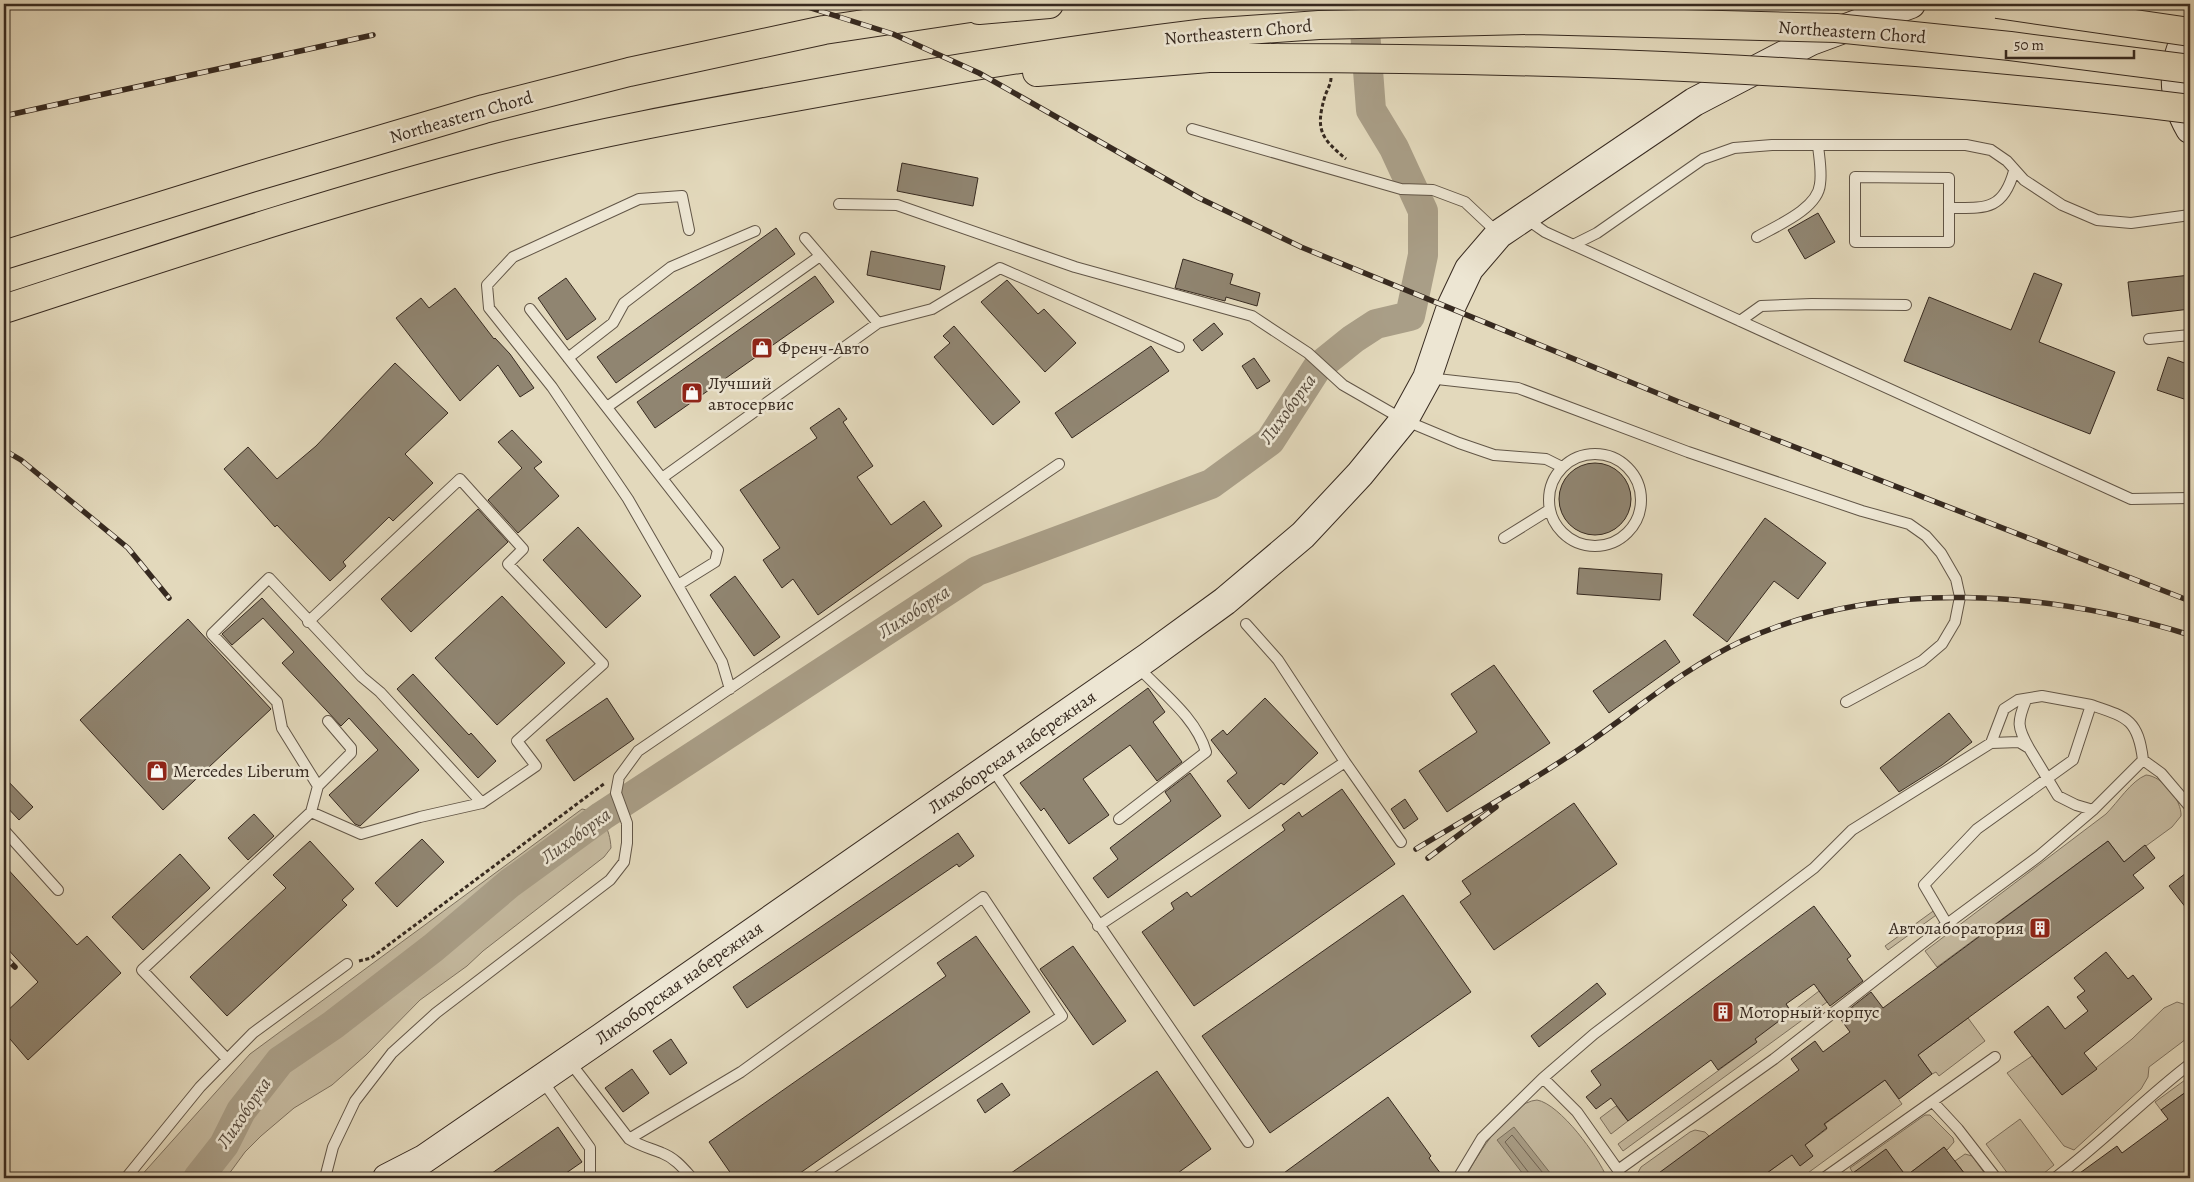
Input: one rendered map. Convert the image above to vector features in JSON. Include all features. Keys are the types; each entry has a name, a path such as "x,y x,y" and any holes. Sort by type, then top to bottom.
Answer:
{"main road":[{"name":"Northeastern Chord","path":"4,255 251,178 493,106 629,72 814,32 997,4"},
{"name":"Northeastern Chord","path":"927,15 1049,4"},
{"path":"1997,4 2190,31"},
{"name":"Northeastern Chord","path":"4,309 275,221 497,158 654,123 916,75 1028,73 1207,46 1319,25 1530,20 1826,27 2010,46 2190,69"},
{"name":"Northeastern Chord","path":"1207,46 1402,58 1670,66 2074,94 2190,109"}],"street":[{"name":"Лихоборская набережная","path":"387,1178 424,1158 541,1079 1137,665 1224,601 1303,535 1360,474 1404,420 1426,378 1451,307 1469,268 1498,234 1522,216 1694,102 1811,41 1910,4"},
{"path":"2190,31 2179,54 2175,85 2180,108 2190,130"}],"lane":[{"path":"1192,129 1401,189 1433,190 1465,202 1498,234"},
{"path":"1573,245 1597,233 1703,159 1734,148 1818,145 1966,145 1991,150 2007,161 2014,171 2062,205 2097,220 2131,223 2190,215"},
{"path":"1757,237 1805,209 1814,198 1820,185 1818,145"},
{"path":"1949,208 1983,208 1996,204 2011,185 2014,171"},
{"path":"1856,178 1949,178 1949,208 1949,242 1855,242 1856,178"},
{"path":"689,230 682,196 639,199 513,257 487,285 489,308 552,387 628,499 722,662 730,688"},
{"path":"839,204 897,205 1075,267 1252,316 1308,353 1344,385 1404,420 1459,443 1494,455 1546,459 1562,467"},
{"path":"1522,216 1545,232 2131,499 2190,498"},
{"path":"568,358 613,323 624,303 671,267 755,231"},
{"path":"805,238 878,323"},
{"path":"606,408 820,256"},
{"path":"662,478 878,323 932,309 1000,268 1179,347"},
{"path":"1740,321 1761,306 1812,304 1906,305"},
{"path":"530,309 718,550 714,562 678,586"},
{"path":"2149,339 2190,335"},
{"path":"1426,378 1518,388 1688,452 1862,511 1909,524 1926,536 1941,553 1956,579 1960,597 1955,622 1942,644 1922,661 1846,702"},
{"path":"1594,454 1611,457 1626,466 1636,480 1641,496 1639,514 1631,529 1618,540 1601,546 1584,545 1568,538 1556,526 1550,510 1549,495 1553,480 1562,467 1577,458 1594,454"},
{"path":"325,1178 332,1148 355,1101 392,1054 436,1013 610,880 624,862 627,843 627,822 616,793 619,777 638,751 1059,464"},
{"path":"308,622 460,479 523,549 508,564 603,664 517,741 536,766 482,804 420,817 361,834 311,812"},
{"path":"1504,538 1550,510"},
{"path":"318,786 282,728 277,702 212,634 268,578 362,677 380,692 482,804"},
{"path":"1246,624 1278,660 1345,762 1401,842"},
{"path":"1119,819 1206,752 1203,741 1192,724 1137,665"},
{"path":"1991,743 2004,709 2018,700 2042,696 2091,705 2122,715 2133,726 2141,742 2143,760 2162,773 2190,807"},
{"path":"2026,700 2019,716 2019,730 2050,779 2058,796 2076,805 2093,810"},
{"path":"1947,924 1924,885 1976,829 2050,779 2074,760 2091,705"},
{"path":"227,1059 142,970 311,812 318,786 351,753 351,748 328,721"},
{"path":"1458,1178 1482,1138 1544,1078 1632,1004 1814,868 1852,830 1991,743 2019,742 2029,748"},
{"path":"1544,1078 1577,1112 1620,1174 2039,856 2093,810 2143,760"},
{"path":"1098,926 1345,762"},
{"path":"991,766 1098,926 1248,1142"},
{"path":"4,830 58,890"},
{"path":"629,1139 741,1072 983,897 1062,1016 816,1178"},
{"path":"126,1178 200,1088 253,1033 347,964"},
{"path":"1824,1178 1995,1057"},
{"path":"568,1060 629,1139 641,1147 662,1153 679,1163 692,1178"},
{"path":"2054,1178 2082,1157 2158,1089 2190,1064"},
{"path":"541,1079 590,1148 590,1178"},
{"path":"1933,1102 1958,1129 1996,1178"}],"path":[{"path":"1331,72 1331,82 1322,108 1319,127 1330,145 1349,162"},
{"path":"347,964 371,958 592,791 619,777"}],"shaded area":[{"path":"2146,775 2152,776 2164,784 2175,796 2181,816 2172,827 2124,862 2108,841 1937,967 1925,951 2106,814 2135,782"},
{"path":"582,809 595,814 604,822 607,828 611,848 604,857 483,951 467,966 420,1000 366,1055 332,1085 294,1108 261,1136 245,1152 226,1178 205,1178 215,1167 191,1174 186,1178 139,1178 250,1054"},
{"path":"1936,909 1939,913 1888,950 1885,946"},
{"path":"1819,991 1827,1002 1623,1151 1618,1144 1756,1043 1749,1032 1786,1004 1792,1012"},
{"path":"2177,1002 2190,1006 2190,1036 2149,1067 2148,1077 2141,1089 2074,1150 2064,1146 2007,1073 2032,1056 2062,1095 2132,1039 2164,1008"},
{"path":"1968,1018 1985,1041 1939,1076 1936,1072 1932,1074 1918,1055"},
{"path":"1885,1080 1902,1104 1801,1178 1760,1178 1827,1129 1825,1124"},
{"path":"2185,1080 2190,1089 2161,1110 2155,1102"},
{"path":"1537,1100 1556,1111 1577,1132 1596,1157 1607,1178 1465,1178 1477,1157 1505,1120 1526,1103"},
{"path":"1616,1106 1628,1121 1611,1134 1600,1118"},
{"path":"1925,1115 1930,1115 1953,1138 1954,1142 1947,1150 1944,1147 1906,1176 1886,1150 1853,1173 1850,1168"},
{"path":"2020,1119 2054,1165 2038,1178 2011,1178 1986,1144"},
{"path":"1695,1130 1705,1132 1709,1136 1655,1178 1635,1178 1641,1167"},
{"path":"1965,1154 1972,1156 1988,1178 1968,1178 1955,1161"}],"water":[{"path":"1514,1127 1551,1174 1546,1178 1526,1178 1497,1140"},
{"path":"203,1159 215,1167 205,1178 186,1178"}],"building":[{"path":"902,163 978,178 973,206 897,191"},
{"path":"1818,213 1835,242 1805,259 1788,230"},
{"path":"776,228 795,254 616,383 597,357"},
{"path":"871,251 945,266 940,290 867,275"},
{"path":"1183,259 1233,274 1230,284 1260,293 1257,306 1226,297 1225,301 1175,288"},
{"path":"2034,273 2062,284 2039,342 2115,372 2090,434 1904,361 1929,297 2011,330"},
{"path":"2190,275 2190,309 2132,316 2128,282"},
{"path":"815,276 834,302 655,428 637,402"},
{"path":"566,278 596,319 567,340 538,298"},
{"path":"1007,280 1038,314 1044,309 1076,343 1045,372 981,302"},
{"path":"455,288 494,339 510,354 534,388 520,397 498,365 460,401 396,318 421,298 429,308"},
{"path":"1214,323 1223,334 1202,351 1193,340"},
{"path":"954,326 1020,402 993,425 934,357 950,343 943,336"},
{"path":"1151,346 1169,371 1072,438 1055,413"},
{"path":"2168,357 2190,365 2190,401 2157,390"},
{"path":"1254,358 1270,381 1257,389 1242,366"},
{"path":"395,363 448,413 405,454 433,483 393,521 389,517 343,562 346,566 330,581 277,525 275,527 224,469 248,447 277,479 316,446"},
{"path":"839,408 847,419 843,422 873,466 857,477 891,525 924,501 942,526 818,615 793,579 782,588 763,560 780,548 740,490 817,438 810,428"},
{"path":"512,430 542,462 534,468 559,496 518,533 488,500 522,468 498,442"},
{"path":"1602,463 1621,473 1629,485 1631,499 1629,513 1621,525 1609,533 1588,535 1569,525 1561,513 1559,492 1569,473 1581,465"},
{"path":"478,509 508,542 411,632 381,599"},
{"path":"1765,518 1826,563 1798,599 1774,581 1727,642 1693,615"},
{"path":"578,527 641,596 606,628 543,560"},
{"path":"1579,568 1662,574 1660,600 1577,594"},
{"path":"735,576 780,637 754,656 710,595"},
{"path":"502,596 565,663 497,725 435,658"},
{"path":"262,598 419,770 360,826 355,824 329,795 378,750 349,718 341,726 282,663 294,652 263,618 232,645 222,634"},
{"path":"188,619 271,709 163,810 80,720"},
{"path":"1665,640 1680,662 1609,713 1593,691"},
{"path":"1494,665 1550,743 1447,812 1419,771 1477,732 1451,694"},
{"path":"413,674 469,735 471,733 496,761 478,778 397,689"},
{"path":"1148,688 1165,712 1153,722 1182,762 1157,781 1130,745 1083,779 1109,815 1069,844 1044,808 1041,811 1020,783"},
{"path":"607,698 634,739 574,781 546,740"},
{"path":"1265,698 1318,753 1284,785 1281,783 1249,809 1227,781 1237,773 1211,740 1223,730 1227,735"},
{"path":"1949,713 1972,742 1942,765 1899,792 1880,768"},
{"path":"1190,773 1221,816 1108,898 1093,878 1118,859 1110,848 1171,801 1165,792"},
{"path":"4,777 33,807 19,820 4,804"},
{"path":"1342,789 1395,864 1194,1006 1142,932 1174,909 1171,903 1187,892 1191,897 1285,830 1282,825 1299,812 1302,817"},
{"path":"1405,799 1418,819 1404,829 1391,809"},
{"path":"1574,803 1617,864 1494,950 1460,902 1471,894 1462,881"},
{"path":"254,814 274,836 248,860 228,838"},
{"path":"958,833 974,856 959,867 957,864 747,1008 733,987"},
{"path":"422,839 444,862 397,907 375,883"},
{"path":"310,841 354,889 342,900 347,905 227,1016 190,977 286,888 273,875"},
{"path":"2108,841 2124,862 2145,845 2155,858 2133,875 2144,888 1918,1055 1932,1074 1899,1099 1885,1080 1824,1124 1827,1128 1805,1145 1813,1156 1800,1166 1792,1155 1760,1178 1652,1178 1799,1070 1791,1059 1815,1041 1823,1052 1850,1032 1839,1017 1871,992 1883,1008"},
{"path":"180,854 210,888 143,950 112,917"},
{"path":"4,865 77,945 87,936 121,973 28,1060 4,1032 4,1014 38,982 4,945"},
{"path":"2190,870 2190,913 2169,886"},
{"path":"1403,895 1471,992 1270,1133 1202,1036"},
{"name":"Моторный корпус","path":"1814,906 1851,956 1847,959 1863,981 1830,1006 1814,984 1786,1004 1791,1012 1755,1039 1757,1042 1718,1070 1711,1060 1628,1121 1611,1098 1596,1109 1586,1097 1601,1085 1591,1071"},
{"path":"976,936 1030,1012 793,1178 734,1178 709,1142 946,976 937,963"},
{"path":"1073,946 1126,1021 1093,1045 1040,969"},
{"path":"2106,952 2128,979 2133,975 2152,999 2084,1053 2097,1069 2062,1095 2014,1032 2048,1006 2065,1029 2088,1011 2077,997 2085,991 2074,978"},
{"path":"1597,983 1606,994 1539,1047 1531,1036"},
{"path":"671,1039 687,1063 670,1075 653,1051"},
{"path":"632,1069 649,1093 623,1112 605,1088"},
{"path":"1157,1071 1211,1149 1171,1178 1004,1178"},
{"path":"1002,1083 1010,1095 985,1113 977,1100"},
{"path":"2190,1089 2190,1178 2073,1178 2117,1146 2122,1153 2168,1119 2161,1110"},
{"path":"1388,1097 1431,1156 1429,1158 1444,1178 1277,1178"},
{"path":"558,1127 582,1162 559,1178 485,1178"},
{"path":"1944,1147 1968,1178 1846,1178 1886,1149 1906,1176"}],"waterway":[{"name":"Лихоборка","path":"198,1178 224,1145 241,1111 280,1061 333,1025 433,948 510,883 602,816 977,571 1211,484 1270,441 1317,368 1353,339 1376,324 1410,316 1423,255 1423,211 1394,148 1371,110 1363,4"}],"railway":[{"path":"4,7 26,4"},
{"path":"798,4 893,34 979,73 1199,198 1301,247 1679,402 2190,601"},
{"path":"4,116 373,35"},
{"path":"4,450 21,460 128,548 169,598"},
{"path":"1416,849 1569,756 1696,666 1742,641 1795,621 1851,607 1907,599 1965,598 2022,601 2080,608 2136,620 2190,635"},
{"path":"1428,858 1496,807"},
{"path":"4,956 15,967"}],"place":[{"name":"Френч-Авто","path":"762,348"},
{"name":"Лучший автосервис","path":"692,393"},
{"name":"Mercedes Liberum","path":"157,771"},
{"name":"Автолаборатория","path":"2040,928"},
{"name":"Моторный корпус","path":"1723,1012"}]}
